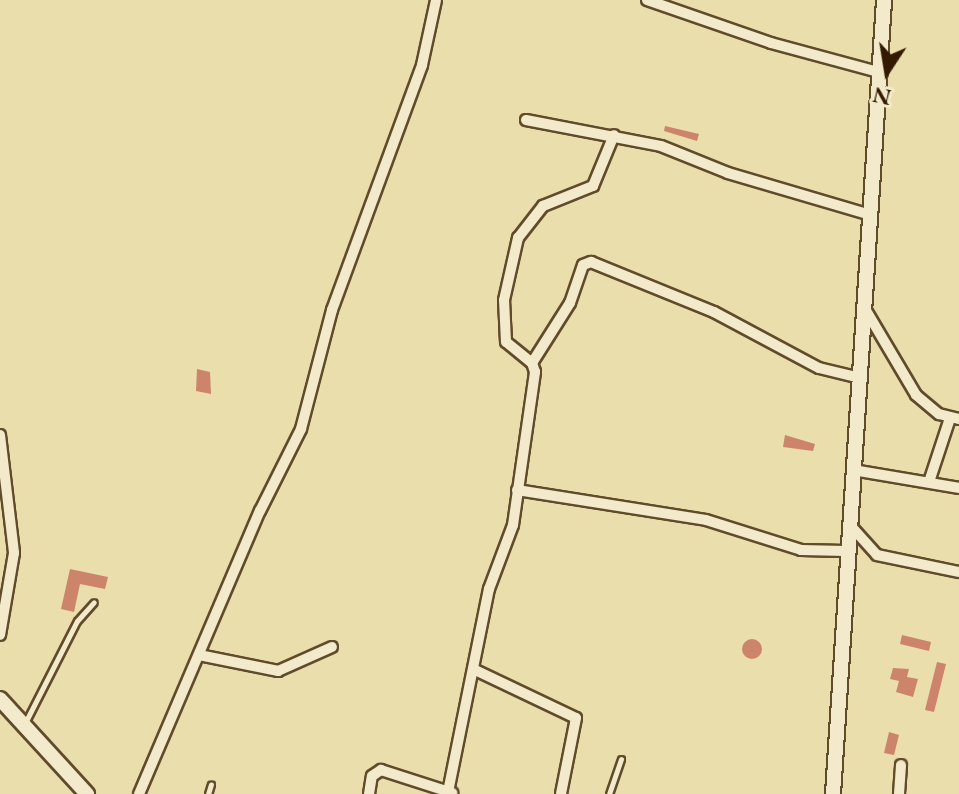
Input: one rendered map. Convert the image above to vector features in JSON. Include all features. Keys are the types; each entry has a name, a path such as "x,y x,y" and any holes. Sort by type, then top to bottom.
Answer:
{"main road":[{"path":"833,794 846,551 882,73 884,0"},
{"path":"0,699 23,728 87,794"}],"street":[{"path":"139,794 301,429 332,310 422,65 436,0"},
{"path":"647,0 771,43 882,73"},
{"path":"526,120 614,135 871,215"},
{"path":"532,363 506,342 504,300 518,238 543,206 593,186 614,135"},
{"path":"369,794 372,776 381,770 451,793 492,580 513,525 532,363 551,341 588,262 714,312 819,368 860,378"},
{"path":"863,305 910,387 954,418 929,482"},
{"path":"0,435 14,553 0,635"},
{"path":"853,470 959,488"},
{"path":"517,490 706,520 801,550 846,551"},
{"path":"850,525 877,555 959,572"},
{"path":"199,655 278,671 332,647"},
{"path":"473,669 576,718 561,794"},
{"path":"899,794 901,765"}],"lane":[{"path":"23,728 77,621 94,602"},
{"path":"609,794 621,759"},
{"path":"208,794 211,784"}],"building":[{"path":"665,126 699,134 697,141 664,131"},
{"path":"197,369 210,372 211,394 196,391"},
{"path":"785,435 815,444 813,451 783,447"},
{"path":"70,569 108,577 105,589 80,584 74,612 61,609"},
{"path":"902,635 931,642 929,651 900,644"},
{"path":"752,639 759,642 762,649 759,656 752,659 745,656 742,649 745,642"},
{"path":"937,662 946,664 934,712 925,710"},
{"path":"893,668 909,669 907,677 918,679 913,697 896,692 899,681 890,679"},
{"path":"889,732 899,735 894,755 884,753"}]}
